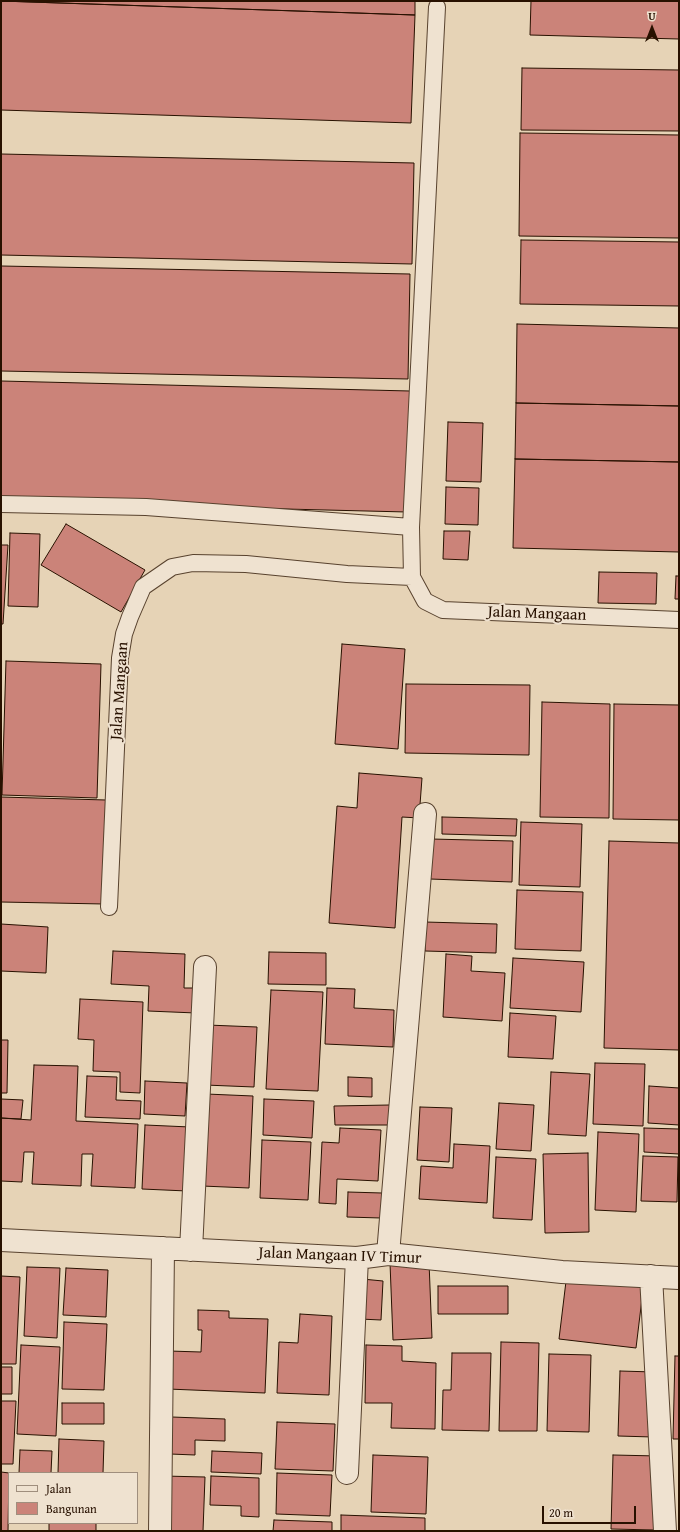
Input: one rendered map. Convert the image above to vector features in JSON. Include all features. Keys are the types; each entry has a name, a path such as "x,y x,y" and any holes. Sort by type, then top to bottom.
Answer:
{"street":[{"path":"388,1254 425,814"},
{"path":"192,1250 205,967"},
{"name":"Jalan Mangaan IV Timur","path":"1,1240 357,1258 388,1254 562,1272 679,1278"},
{"path":"160,1531 163,1248"},
{"path":"347,1473 357,1258"},
{"path":"651,1276 666,1531"}],"lane":[{"name":"Jalan Mangaan","path":"437,7 411,527 412,577 425,601 443,610 679,620"},
{"path":"1,504 146,507 411,527"},
{"name":"Jalan Mangaan","path":"109,907 120,658 124,634 143,586 172,567 192,562 246,564 347,574 412,577"}],"building":[{"path":"1,1 415,15 411,123 1,110"},
{"path":"1,1 415,1 415,15"},
{"path":"531,1 679,1 679,39 530,35"},
{"path":"522,68 679,70 679,131 521,130"},
{"path":"520,133 679,135 679,238 519,236"},
{"path":"1,154 414,163 412,264 1,255"},
{"path":"521,240 679,242 679,306 520,304"},
{"path":"1,266 410,274 408,379 1,371"},
{"path":"517,324 679,328 679,406 516,403"},
{"path":"1,381 410,391 407,512 1,502"},
{"path":"516,403 679,406 679,462 515,459"},
{"path":"448,422 483,423 481,482 446,481"},
{"path":"515,459 679,462 679,552 513,548"},
{"path":"446,487 479,488 478,525 445,524"},
{"path":"66,524 145,570 121,612 41,565"},
{"path":"444,531 470,531 468,560 443,559"},
{"path":"10,533 40,534 38,607 8,606"},
{"path":"1,545 8,545 3,624 1,624"},
{"path":"599,572 657,573 656,604 598,603"},
{"path":"676,576 679,576 679,599 675,599"},
{"path":"342,644 405,649 398,749 335,744"},
{"path":"6,661 101,664 97,798 2,795"},
{"path":"406,684 530,685 529,755 405,753"},
{"path":"542,702 610,704 609,818 540,817"},
{"path":"614,704 679,705 679,820 613,819"},
{"path":"359,773 422,778 419,818 402,817 395,928 329,923 337,806 357,808"},
{"path":"1,797 106,800 104,904 1,902"},
{"path":"442,817 517,819 516,836 442,834"},
{"path":"521,822 582,824 580,887 519,885"},
{"path":"431,839 513,841 512,882 430,879"},
{"path":"609,841 679,843 679,1050 604,1048"},
{"path":"517,890 583,892 581,951 515,949"},
{"path":"425,922 497,924 496,953 425,951"},
{"path":"1,924 48,927 46,973 1,971"},
{"path":"113,951 185,954 184,988 197,988 196,1013 148,1011 149,986 111,984"},
{"path":"269,952 326,953 326,985 268,984"},
{"path":"446,954 472,956 471,971 505,973 502,1021 443,1017"},
{"path":"513,958 584,962 581,1012 510,1008"},
{"path":"327,988 355,989 354,1008 394,1010 393,1047 325,1044"},
{"path":"271,990 323,992 318,1091 266,1089"},
{"path":"80,999 143,1002 140,1093 120,1092 120,1072 93,1071 94,1040 78,1039"},
{"path":"510,1013 556,1016 553,1059 508,1057"},
{"path":"207,1025 257,1027 254,1087 205,1085"},
{"path":"1,1040 8,1040 7,1093 1,1093"},
{"path":"595,1063 645,1064 643,1126 593,1124"},
{"path":"34,1065 78,1066 76,1121 138,1124 135,1188 91,1186 93,1154 82,1154 81,1186 32,1184 34,1152 24,1152 22,1182 1,1181 1,1118 31,1120"},
{"path":"551,1072 590,1074 586,1136 548,1134"},
{"path":"87,1076 117,1077 116,1100 141,1101 140,1119 85,1117"},
{"path":"348,1077 372,1078 372,1097 348,1096"},
{"path":"145,1081 187,1083 185,1116 144,1114"},
{"path":"649,1086 679,1088 679,1125 648,1123"},
{"path":"206,1094 253,1096 249,1188 202,1186"},
{"path":"1,1099 23,1100 21,1119 1,1118"},
{"path":"264,1099 314,1101 312,1138 263,1135"},
{"path":"499,1103 534,1105 531,1151 496,1149"},
{"path":"390,1105 390,1125 335,1125 334,1106"},
{"path":"420,1107 452,1108 449,1162 417,1160"},
{"path":"145,1125 190,1127 187,1191 142,1189"},
{"path":"340,1128 381,1130 378,1181 337,1179 336,1204 319,1203 322,1142 339,1143"},
{"path":"644,1128 679,1129 679,1154 644,1152"},
{"path":"598,1132 639,1134 636,1212 595,1210"},
{"path":"262,1140 311,1142 308,1200 260,1198"},
{"path":"454,1144 490,1146 487,1203 419,1199 421,1166 453,1168"},
{"path":"588,1153 589,1232 545,1233 543,1154"},
{"path":"643,1156 678,1157 677,1202 641,1201"},
{"path":"496,1157 536,1159 532,1220 493,1218"},
{"path":"348,1192 382,1193 381,1218 347,1217"},
{"path":"429,1262 432,1338 393,1340 390,1263"},
{"path":"27,1267 60,1268 57,1338 24,1336"},
{"path":"66,1268 108,1270 106,1317 63,1315"},
{"path":"567,1273 644,1282 636,1348 559,1339"},
{"path":"1,1276 20,1277 16,1364 1,1364"},
{"path":"362,1279 383,1281 381,1320 360,1319"},
{"path":"438,1286 508,1286 508,1314 438,1314"},
{"path":"198,1310 229,1311 229,1318 268,1319 265,1393 168,1389 169,1351 201,1352 202,1330 198,1330"},
{"path":"300,1314 332,1316 329,1395 277,1393 279,1342 298,1343"},
{"path":"64,1322 107,1324 104,1390 62,1389"},
{"path":"501,1342 539,1343 537,1431 499,1431"},
{"path":"21,1345 60,1347 56,1436 17,1434"},
{"path":"366,1345 402,1346 402,1361 436,1363 435,1429 391,1428 392,1403 365,1403"},
{"path":"452,1353 491,1353 489,1431 442,1430 443,1390 451,1390"},
{"path":"549,1354 591,1355 589,1432 547,1431"},
{"path":"675,1356 679,1356 679,1439 673,1439"},
{"path":"1,1367 12,1367 12,1394 1,1394"},
{"path":"620,1371 654,1372 653,1437 618,1436"},
{"path":"1,1401 16,1401 13,1464 1,1464"},
{"path":"62,1403 104,1403 104,1424 62,1424"},
{"path":"172,1417 225,1419 225,1441 195,1440 195,1455 170,1454"},
{"path":"277,1422 335,1424 333,1471 275,1469"},
{"path":"59,1439 104,1441 103,1472 58,1472"},
{"path":"20,1450 52,1451 51,1472 19,1472"},
{"path":"212,1451 262,1453 261,1474 211,1472"},
{"path":"373,1455 428,1457 426,1514 371,1512"},
{"path":"613,1455 658,1456 656,1530 611,1529"},
{"path":"1,1472 8,1473 8,1524 8,1531 1,1531"},
{"path":"277,1473 332,1475 330,1516 276,1514"},
{"path":"163,1476 205,1477 203,1531 160,1531"},
{"path":"211,1476 259,1478 259,1517 241,1516 241,1506 210,1505"},
{"path":"341,1515 425,1518 425,1531 341,1531"},
{"path":"274,1520 332,1522 332,1531 273,1531"},
{"path":"49,1524 96,1524 96,1531 49,1531"}]}
